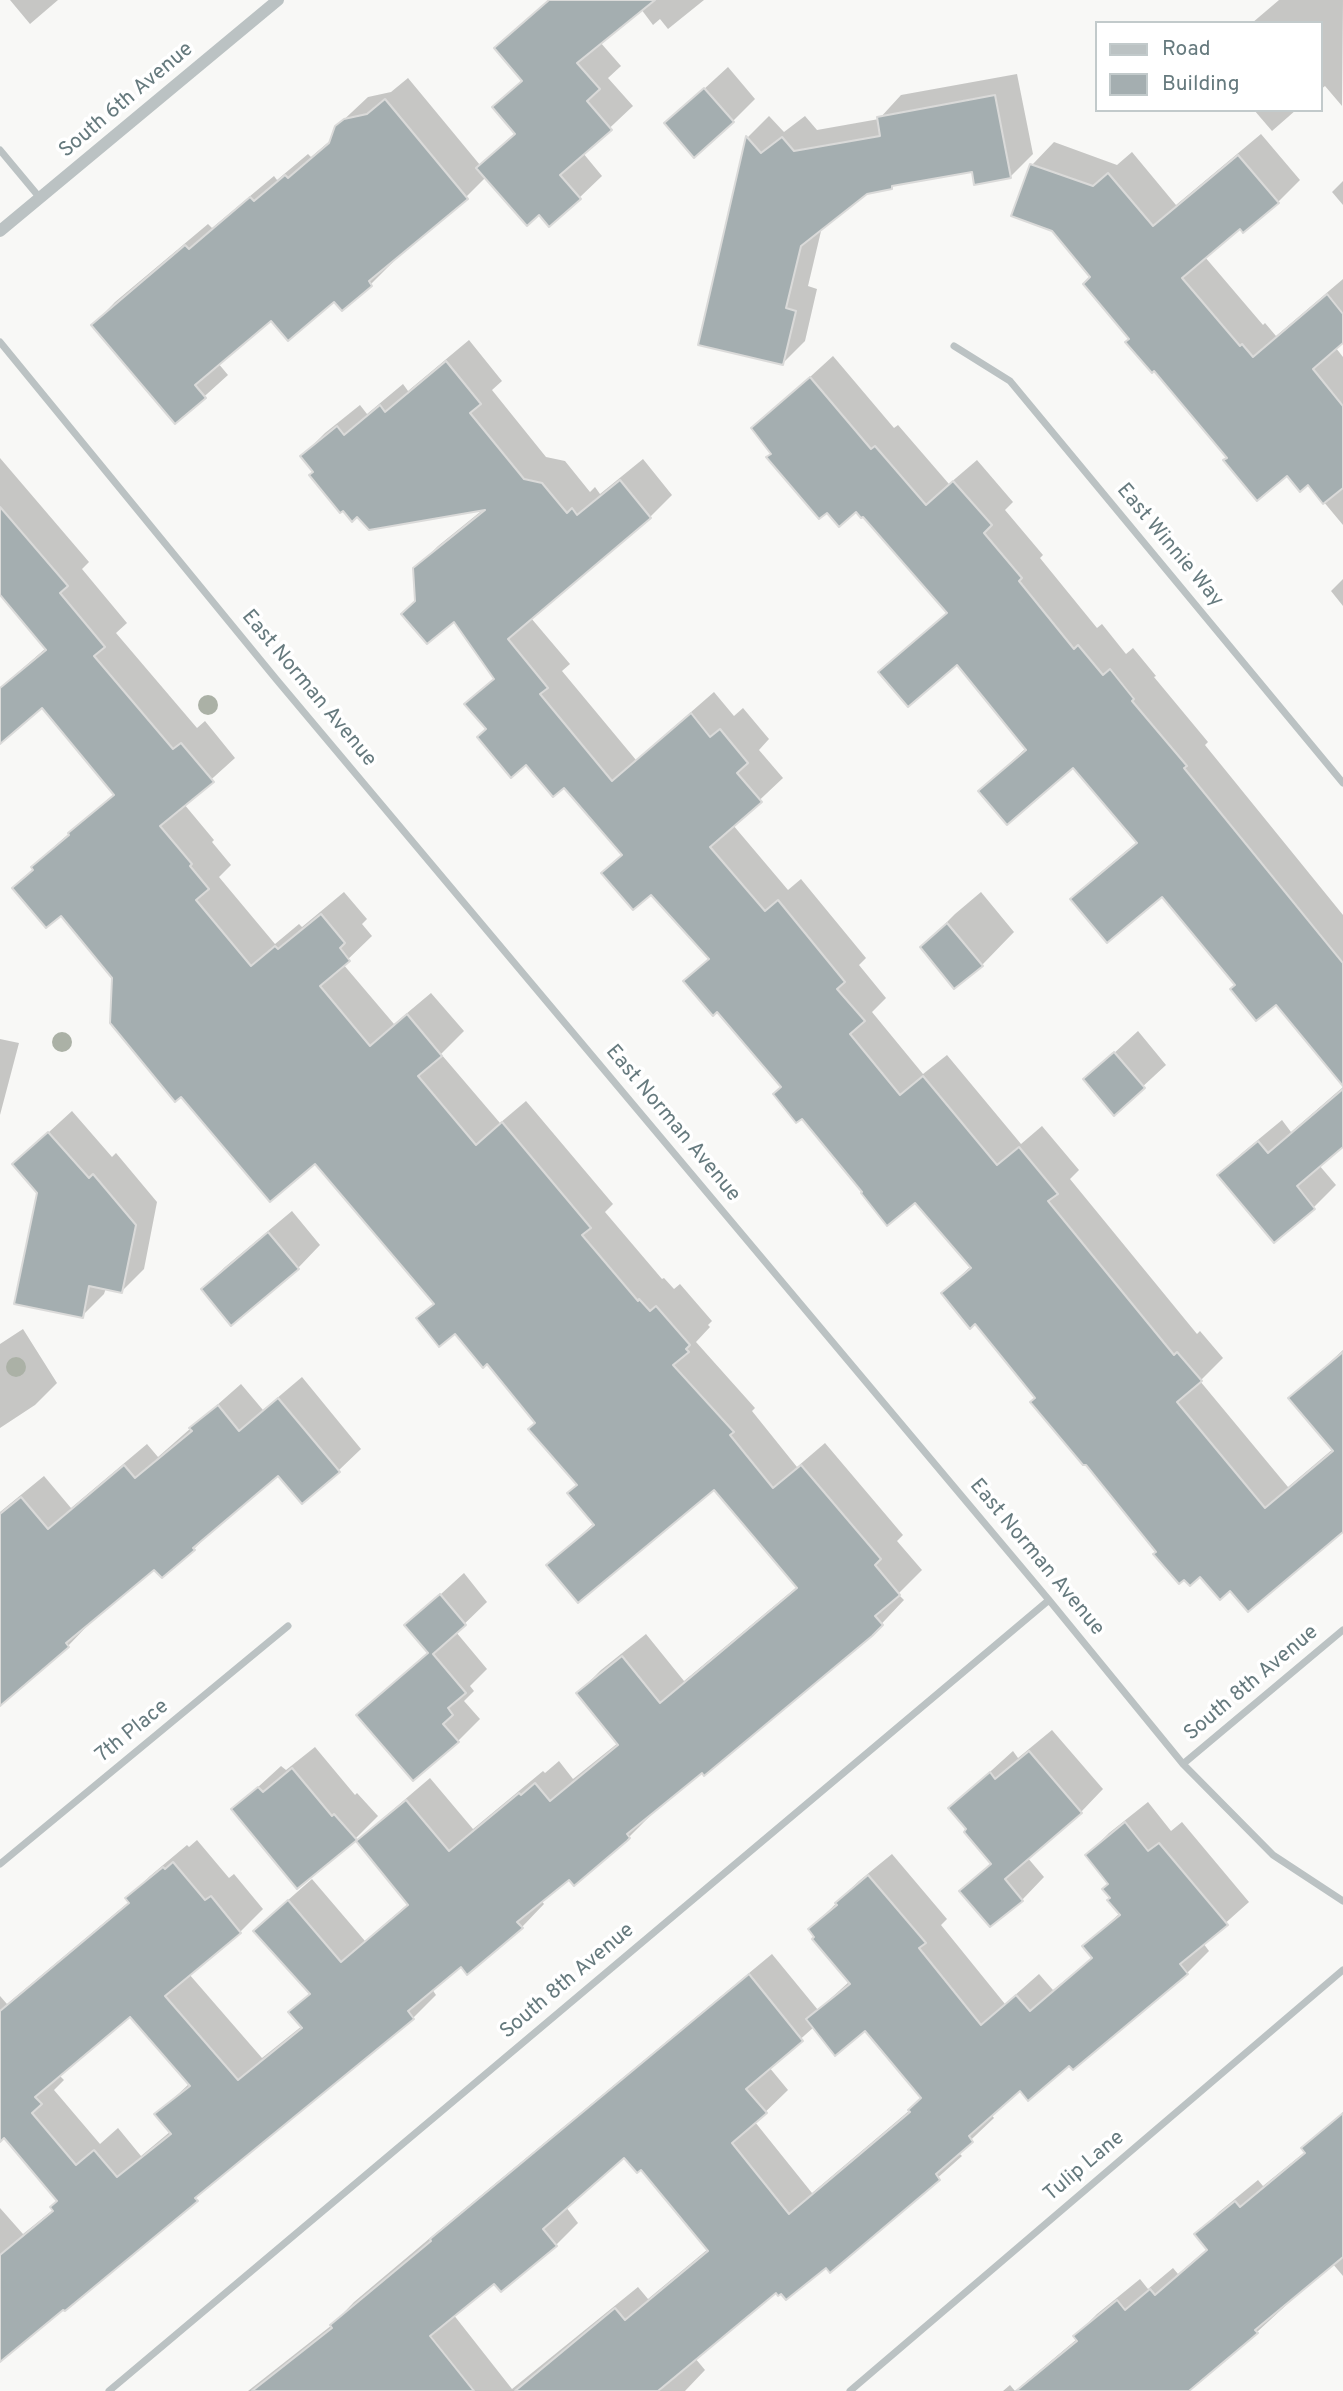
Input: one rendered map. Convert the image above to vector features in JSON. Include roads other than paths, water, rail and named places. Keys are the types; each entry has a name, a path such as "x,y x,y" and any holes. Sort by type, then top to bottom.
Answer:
{"street":[{"name":"South 6th Avenue","path":"0,231 278,0"},
{"path":"0,150 40,198"},
{"name":"East Norman Avenue","path":"0,342 308,718 1049,1600 1183,1764 1273,1855 1343,1901"},
{"name":"East Winnie Way","path":"954,346 1010,381 1343,783"},
{"name":"South 8th Avenue","path":"109,2391 1049,1600"},
{"name":"7th Place","path":"0,1864 288,1626"},
{"name":"South 8th Avenue","path":"1183,1764 1343,1630"},
{"name":"Tulip Lane","path":"850,2391 1343,1970"}]}
